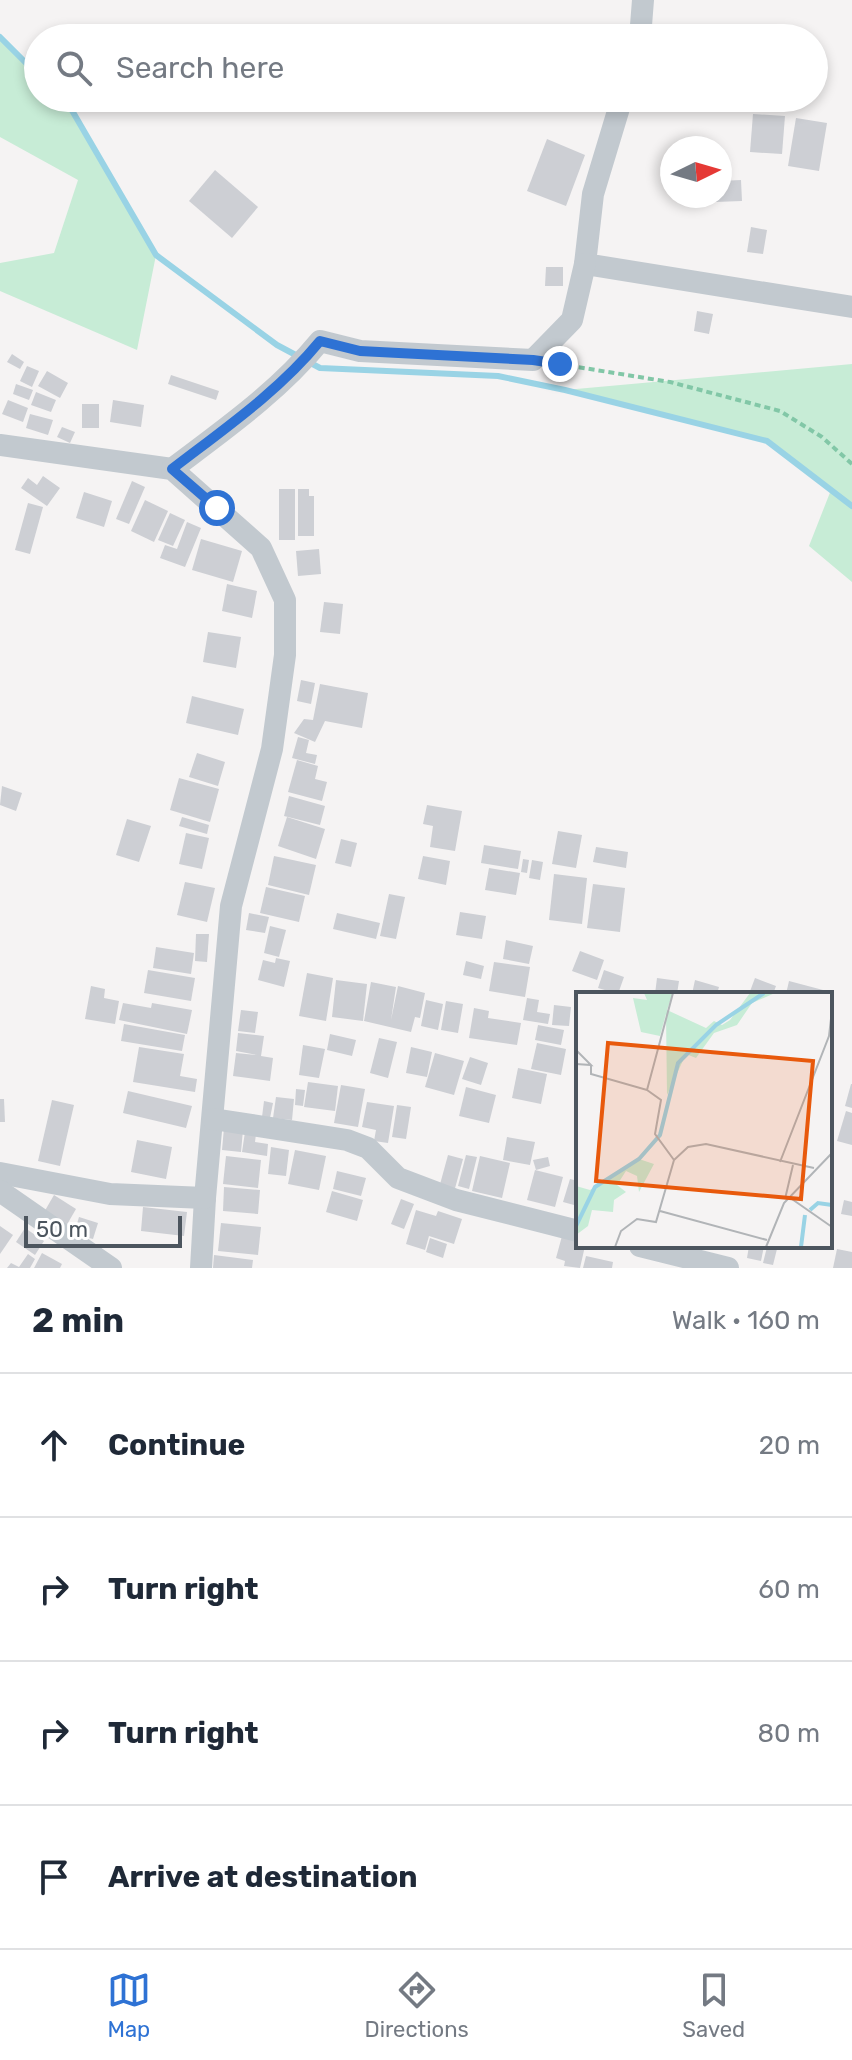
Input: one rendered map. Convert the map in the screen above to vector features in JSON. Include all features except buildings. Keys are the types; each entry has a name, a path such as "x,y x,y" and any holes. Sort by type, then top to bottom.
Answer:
{"street":[{"path":"641,24 643,0"},
{"path":"172,469 295,372 320,341 360,351 533,360 572,320 585,264 593,194 618,112"},
{"path":"585,264 852,307"},
{"path":"0,445 172,469 261,548 285,600 285,655 272,749 231,906 201,1268"},
{"path":"213,1119 347,1140 368,1148 398,1178 456,1200 576,1230"},
{"path":"1,1190 205,1198"},
{"path":"1,1190 111,1268"},
{"path":"648,1248 728,1268"}],"path":[{"path":"533,360 670,382 780,411 822,437 852,464"}],"green space":[{"path":"0,37 24,61 24,112 73,112 156,255 137,350 0,291 0,263 54,253 78,180 0,137"},
{"path":"852,364 852,582 809,546 831,490 767,441 565,390"}],"waterway":[{"path":"0,37 24,61"},
{"path":"73,112 156,255 277,345 320,368 498,376 767,441 852,506"}],"route":[{"path":"217,508 172,469 295,372 320,341 360,351 560,364"}]}
